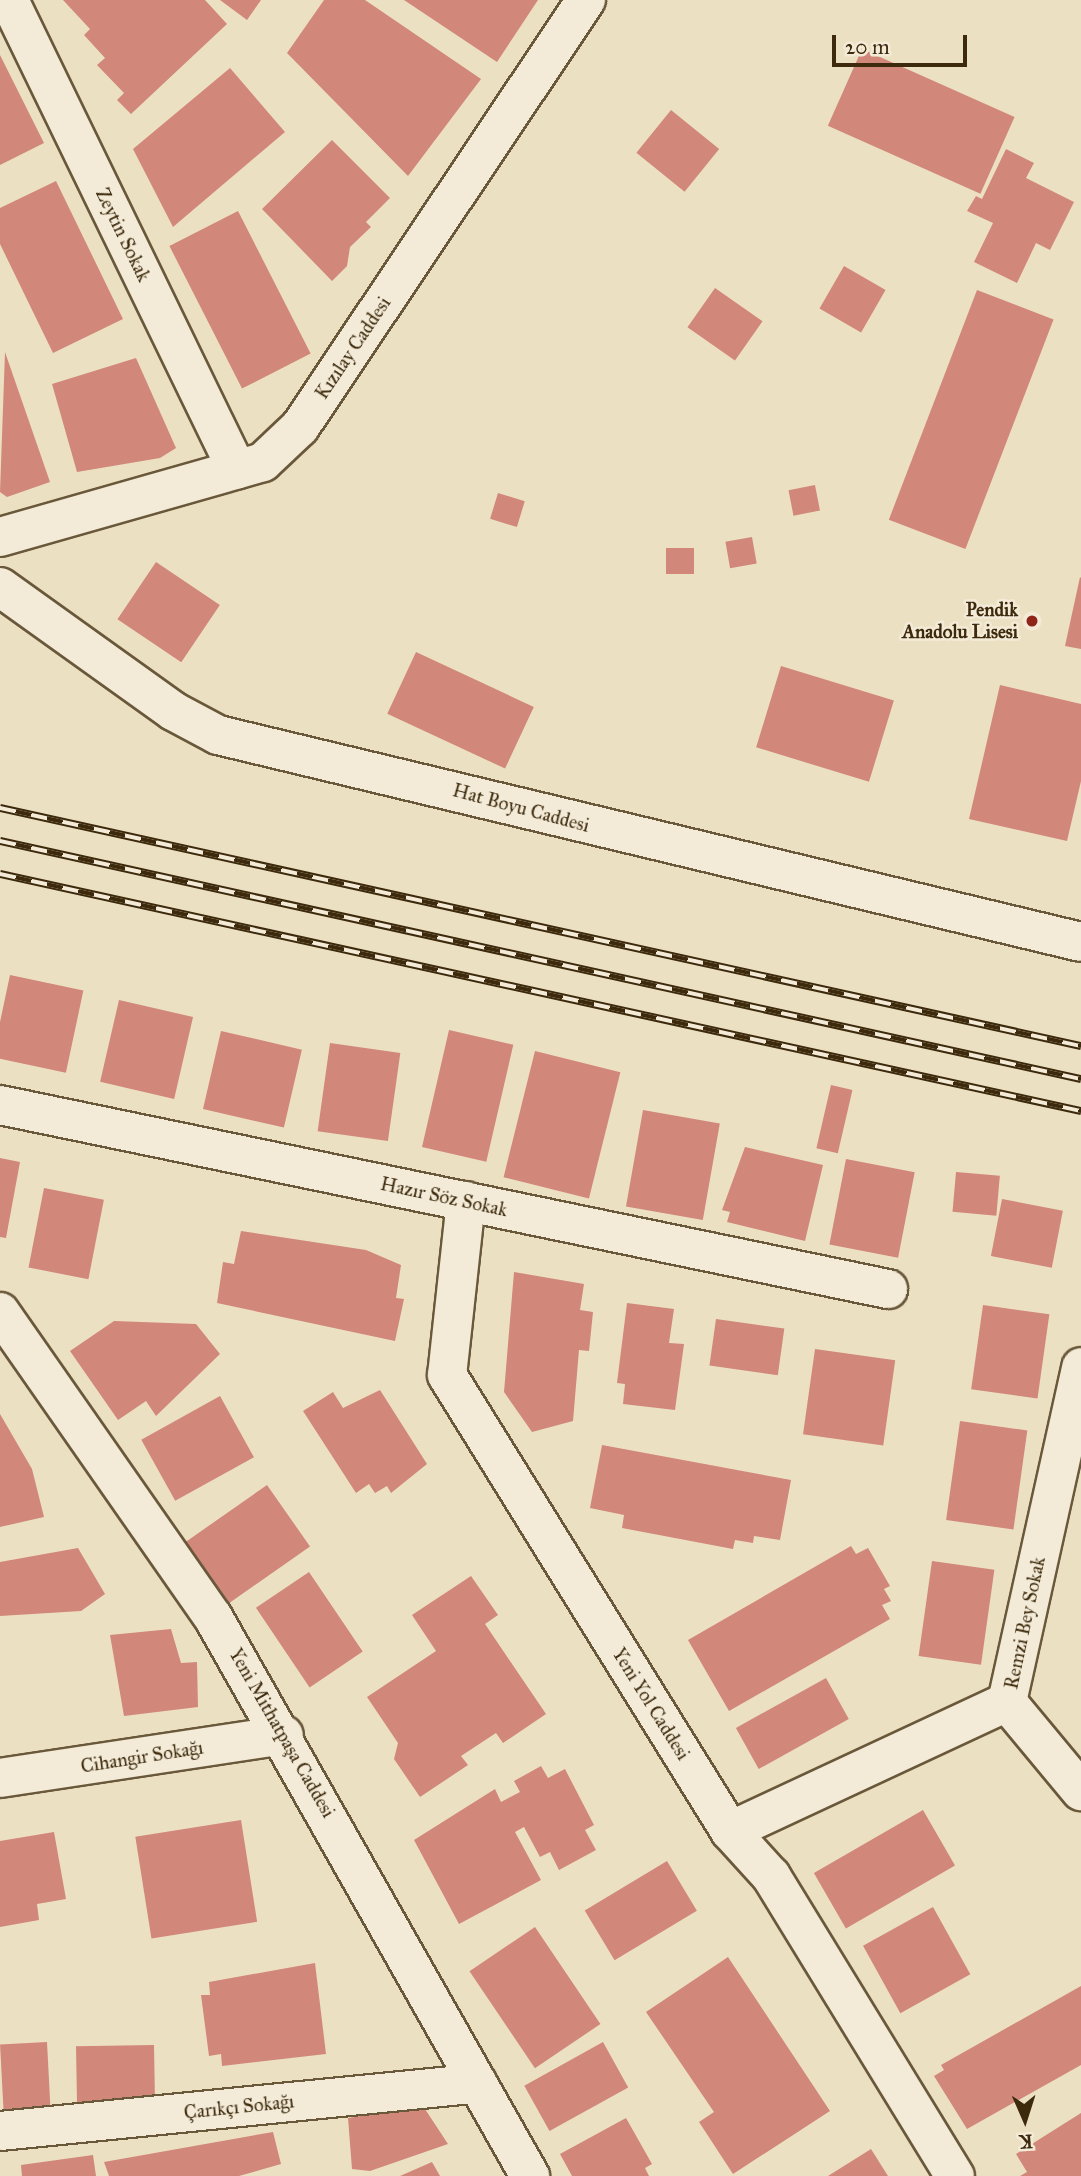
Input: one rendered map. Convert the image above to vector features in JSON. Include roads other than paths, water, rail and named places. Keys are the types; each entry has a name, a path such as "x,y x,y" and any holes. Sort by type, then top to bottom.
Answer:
{"street":[{"name":"Zeytin Sokak","path":"9,0 237,470"},
{"name":"Kızılay Caddesi","path":"0,537 263,462 300,427 586,0"},
{"name":"Hat Boyu Caddesi","path":"0,587 173,711 218,735 1081,942"},
{"name":"Hazır Söz Sokak","path":"0,1105 888,1289"},
{"name":"Yeni Yol Caddesi","path":"466,1201 447,1375 730,1831 771,1876 955,2176"},
{"name":"Yeni Mithatpaşa Caddesi","path":"0,1312 214,1616 284,1735 530,2176"},
{"name":"Remzi Bey Sokak","path":"730,1831 1007,1702 1081,1367"},
{"path":"1007,1702 1081,1791"},
{"name":"Cihangir Sokağı","path":"0,1778 284,1735"},
{"name":"Çarıkçı Sokağı","path":"0,2131 478,2083"}],"railway":[{"path":"0,808 1081,1046"},
{"path":"0,841 1081,1079"},
{"path":"0,874 1081,1111"}],"place":[{"name":"Pendik Anadolu Lisesi","path":"1032,621"}]}
